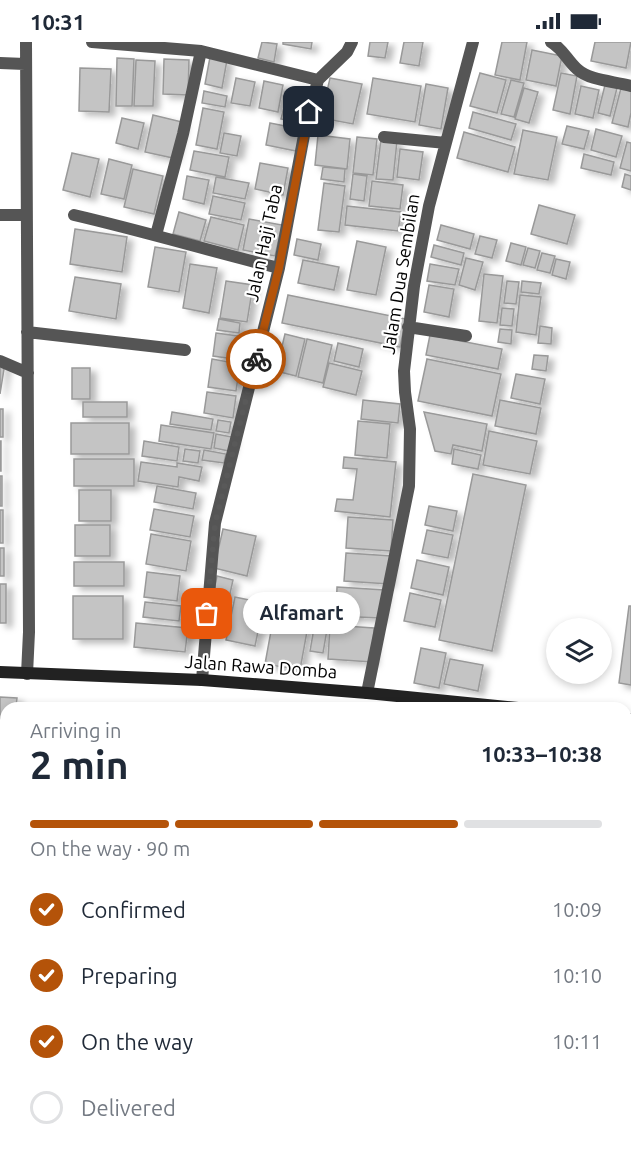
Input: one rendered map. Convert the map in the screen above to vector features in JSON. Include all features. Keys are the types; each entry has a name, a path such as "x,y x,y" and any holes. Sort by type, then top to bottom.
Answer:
{"street":[{"path":"26,42 29,632 27,674"},
{"path":"92,42 165,45 201,51 318,80 346,52 352,42"},
{"name":"Jalam Dua Sembilan","path":"368,693 410,486 410,429 404,371 408,327 429,206 473,42"},
{"path":"551,42 567,54 579,71 600,79 631,86"},
{"path":"156,234 183,134 201,51"},
{"path":"0,63 26,64"},
{"name":"Jalan Haji Taba","path":"202,680 215,524 279,268 305,130 318,80"},
{"path":"384,137 446,143"},
{"path":"0,215 26,215"},
{"path":"74,215 156,234 279,268"},
{"path":"408,327 466,336"},
{"path":"27,332 185,350"},
{"path":"0,361 28,373"},
{"name":"Jalan Rawa Domba","path":"0,672 202,680 459,702"}],"building":[{"path":"262,42 277,44 274,62 258,58"},
{"path":"283,42 312,42 311,49 283,44"},
{"path":"370,42 388,42 385,58 368,56"},
{"path":"404,42 423,42 419,66 400,63"},
{"path":"502,42 527,42 520,80 495,75"},
{"path":"595,42 631,42 626,68 591,61"},
{"path":"532,50 562,56 556,86 526,80"},
{"path":"210,57 227,60 222,88 205,84"},
{"path":"117,58 134,59 132,106 116,106"},
{"path":"164,59 189,60 188,95 163,94"},
{"path":"136,60 155,61 153,106 134,106"},
{"path":"80,68 111,69 109,112 79,111"},
{"path":"480,73 506,80 497,113 470,106"},
{"path":"561,73 577,76 570,114 553,110"},
{"path":"236,78 255,82 250,106 231,103"},
{"path":"330,78 362,84 353,124 321,118"},
{"path":"373,78 421,86 415,122 367,114"},
{"path":"511,80 524,83 514,117 501,114"},
{"path":"264,81 283,85 278,112 259,108"},
{"path":"426,84 448,88 441,129 419,125"},
{"path":"605,85 617,88 610,116 598,113"},
{"path":"581,86 599,90 593,118 575,114"},
{"path":"524,88 538,92 529,123 515,119"},
{"path":"621,88 631,91 631,113 628,127 612,123"},
{"path":"204,91 227,96 225,107 202,103"},
{"path":"285,103 307,108 304,124 281,119"},
{"path":"203,108 224,112 217,149 196,145"},
{"path":"473,112 516,124 511,140 469,128"},
{"path":"153,115 182,122 173,158 145,152"},
{"path":"122,118 144,123 138,149 116,143"},
{"path":"270,123 301,129 296,151 266,145"},
{"path":"567,126 589,131 584,149 562,144"},
{"path":"596,129 622,136 616,157 591,150"},
{"path":"523,130 557,137 548,180 514,174"},
{"path":"464,132 515,147 508,172 457,158"},
{"path":"224,133 241,136 237,156 220,153"},
{"path":"318,135 350,139 347,169 315,165"},
{"path":"357,137 377,139 373,175 353,173"},
{"path":"381,139 397,141 393,180 376,179"},
{"path":"627,142 631,143 631,171 620,168"},
{"path":"400,149 423,152 419,180 397,177"},
{"path":"194,151 229,157 225,177 190,170"},
{"path":"72,153 99,159 90,197 63,190"},
{"path":"584,154 614,162 611,175 581,168"},
{"path":"109,159 132,165 124,199 101,194"},
{"path":"260,163 288,168 283,195 255,189"},
{"path":"323,167 345,169 344,182 321,179"},
{"path":"133,169 163,176 154,214 124,207"},
{"path":"353,174 367,176 364,201 350,199"},
{"path":"625,174 631,176 631,190 622,187"},
{"path":"187,176 209,180 204,204 183,199"},
{"path":"216,177 249,183 245,199 213,193"},
{"path":"372,181 403,185 400,209 369,206"},
{"path":"324,183 345,186 339,232 318,230"},
{"path":"213,196 245,203 241,220 209,214"},
{"path":"539,205 575,215 567,244 531,234"},
{"path":"347,206 401,212 398,231 345,225"},
{"path":"179,212 206,220 200,241 173,234"},
{"path":"211,217 244,225 238,250 204,241"},
{"path":"249,219 282,225 275,256 243,250"},
{"path":"441,225 474,234 470,249 437,240"},
{"path":"75,229 127,237 122,272 70,264"},
{"path":"480,236 497,240 492,258 475,254"},
{"path":"297,239 321,244 318,260 294,255"},
{"path":"357,241 386,247 376,295 347,290"},
{"path":"511,243 526,247 521,265 506,261"},
{"path":"434,245 464,253 461,265 431,257"},
{"path":"155,247 186,252 179,292 148,287"},
{"path":"528,248 540,251 535,268 523,265"},
{"path":"542,253 555,256 550,273 537,270"},
{"path":"466,258 483,262 475,290 459,285"},
{"path":"556,259 570,262 566,279 552,275"},
{"path":"303,260 339,267 334,290 298,283"},
{"path":"190,264 217,268 209,313 183,308"},
{"path":"430,264 459,269 455,285 427,281"},
{"path":"484,274 503,276 497,323 479,321"},
{"path":"75,277 121,284 116,319 69,311"},
{"path":"226,281 253,285 247,322 220,318"},
{"path":"507,281 519,282 516,304 504,303"},
{"path":"522,281 541,283 539,294 521,292"},
{"path":"429,285 454,289 449,317 424,312"},
{"path":"288,295 406,319 400,347 282,323"},
{"path":"520,295 541,297 536,335 516,332"},
{"path":"502,308 514,309 512,326 500,325"},
{"path":"219,319 240,323 239,333 217,330"},
{"path":"540,326 552,328 551,344 538,343"},
{"path":"500,329 512,330 511,344 498,342"},
{"path":"216,333 245,337 241,360 213,356"},
{"path":"285,334 305,339 296,376 276,371"},
{"path":"430,335 502,349 498,369 426,355"},
{"path":"307,339 332,345 323,383 298,377"},
{"path":"338,343 363,349 359,367 334,361"},
{"path":"534,355 548,356 546,371 532,369"},
{"path":"212,359 240,364 236,391 208,387"},
{"path":"427,359 501,374 492,416 418,401"},
{"path":"0,363 5,363 0,394"},
{"path":"329,363 362,371 356,395 323,387"},
{"path":"72,368 90,368 90,399 72,399"},
{"path":"516,374 545,379 540,404 511,398"},
{"path":"207,392 236,396 233,418 204,413"},
{"path":"363,400 400,404 398,423 361,419"},
{"path":"500,400 541,408 536,434 495,426"},
{"path":"83,402 127,402 127,417 83,417"},
{"path":"0,409 3,409 3,437 0,437"},
{"path":"172,412 213,419 211,430 170,424"},
{"path":"424,412 487,424 482,451 453,445 451,454 435,451"},
{"path":"218,420 231,422 229,433 216,431"},
{"path":"358,421 390,424 387,458 355,455"},
{"path":"71,423 129,423 129,454 71,454"},
{"path":"161,425 214,433 211,449 159,441"},
{"path":"489,431 537,441 530,474 483,465"},
{"path":"216,434 232,437 229,451 214,448"},
{"path":"1,441 1,471 0,471"},
{"path":"144,441 179,447 177,461 142,456"},
{"path":"185,449 200,451 198,463 183,461"},
{"path":"454,449 481,455 478,469 452,464"},
{"path":"204,450 226,454 224,463 202,460"},
{"path":"344,457 396,462 390,517 335,511 337,499 353,500 357,469 343,468"},
{"path":"74,459 134,459 134,486 74,486"},
{"path":"141,462 177,467 177,463 202,467 199,481 179,477 178,487 138,481"},
{"path":"473,474 526,485 492,651 439,640"},
{"path":"0,476 2,476 2,506 0,506"},
{"path":"157,486 196,493 193,509 154,502"},
{"path":"79,490 111,490 111,521 79,521"},
{"path":"429,506 457,511 453,531 425,525"},
{"path":"154,509 194,516 190,537 150,530"},
{"path":"0,510 3,510 3,543 0,543"},
{"path":"348,517 393,520 391,551 346,548"},
{"path":"75,525 110,525 110,556 75,556"},
{"path":"223,529 256,536 247,576 214,568"},
{"path":"427,530 453,535 448,558 422,553"},
{"path":"151,534 191,541 186,571 146,564"},
{"path":"0,548 4,548 4,576 0,576"},
{"path":"346,553 392,556 389,584 344,581"},
{"path":"417,560 449,567 443,595 411,588"},
{"path":"74,562 124,562 124,586 74,586"},
{"path":"147,572 180,576 177,601 144,597"},
{"path":"217,576 233,580 224,621 208,617"},
{"path":"0,584 6,584 6,623 0,623"},
{"path":"337,587 385,590 380,618 336,616"},
{"path":"410,593 441,600 435,627 404,621"},
{"path":"73,596 123,596 123,639 73,639"},
{"path":"235,597 264,603 255,646 226,640"},
{"path":"319,599 332,601 329,619 315,616"},
{"path":"145,602 181,606 179,621 143,617"},
{"path":"629,606 631,606 631,685 619,683"},
{"path":"275,609 310,615 300,670 265,664"},
{"path":"315,622 328,624 323,653 310,651"},
{"path":"136,623 188,628 185,652 134,647"},
{"path":"330,625 374,628 372,662 328,659"},
{"path":"421,648 446,653 439,688 414,683"},
{"path":"450,659 483,665 478,691 444,684"},
{"path":"0,697 17,698 17,702 0,702"}],"way so far":[{"path":"207,614 215,524 256,359"}],"place":[{"name":"Alfamart","path":"207,614"}],"route":[{"path":"256,359 279,268 309,112"}]}
